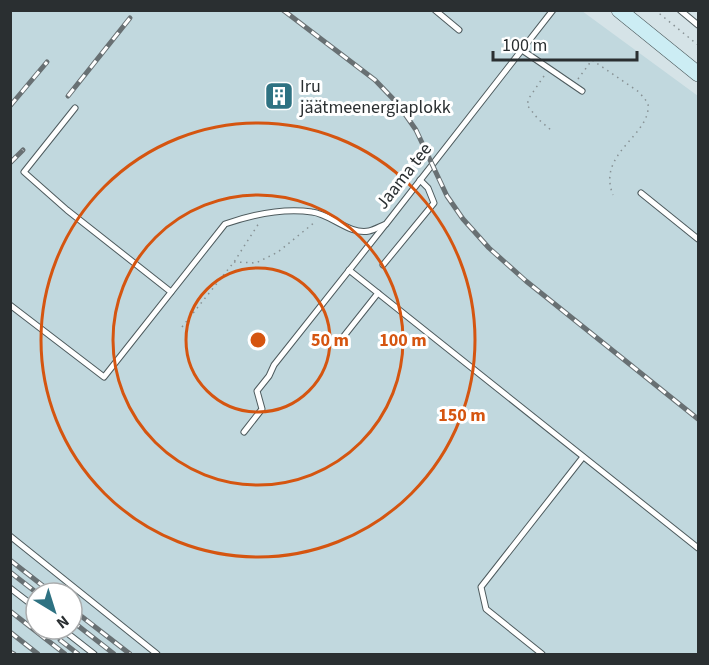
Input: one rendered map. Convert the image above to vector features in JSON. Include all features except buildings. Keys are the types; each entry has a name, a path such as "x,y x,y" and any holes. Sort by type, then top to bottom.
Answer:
{"main road":[{"path":"619,10 699,74"}],"lane":[{"path":"435,10 459,30"},
{"name":"Jaama tee","path":"10,305 104,377 225,224 244,218 299,210 316,212 354,230 369,232 386,224 553,10"},
{"path":"680,10 699,25"},
{"path":"522,50 582,92"},
{"path":"75,108 24,172 67,210 171,292"},
{"path":"383,265 434,203 428,188 420,180"},
{"path":"641,193 699,239"},
{"path":"244,432 262,409 256,392 269,376 274,364 386,224"},
{"path":"350,270 699,548"},
{"path":"340,341 378,293"},
{"path":"542,654 486,609 481,587 583,457"},
{"path":"10,536 157,654"},
{"path":"10,588 24,599"},
{"path":"77,641 94,654"}],"path":[{"path":"655,10 699,45"},
{"path":"574,85 592,60 639,92 648,103 647,116 614,160 610,186 614,195"},
{"path":"550,69 533,91 527,105 551,130"},
{"path":"182,327 234,262 264,215"},
{"path":"234,262 256,263 278,252 323,215"}],"shaded area":[{"path":"10,11 582,11 698,96 698,654 11,654"}],"railway":[{"path":"283,10 375,80 398,104 416,130 447,196 463,219 489,248 526,281 698,419"},
{"path":"68,96 130,18"},
{"path":"10,106 47,62"},
{"path":"10,163 23,150"},
{"path":"10,560 37,581"},
{"path":"10,572 24,583"},
{"path":"10,611 65,654"},
{"path":"84,618 130,654"},
{"path":"84,630 114,654"},
{"path":"10,632 38,654"},
{"path":"61,641 78,654"},
{"path":"10,652 14,654"}],"place":[{"name":"Iru jäätmeenergiaplokk","path":"279,96"}]}
